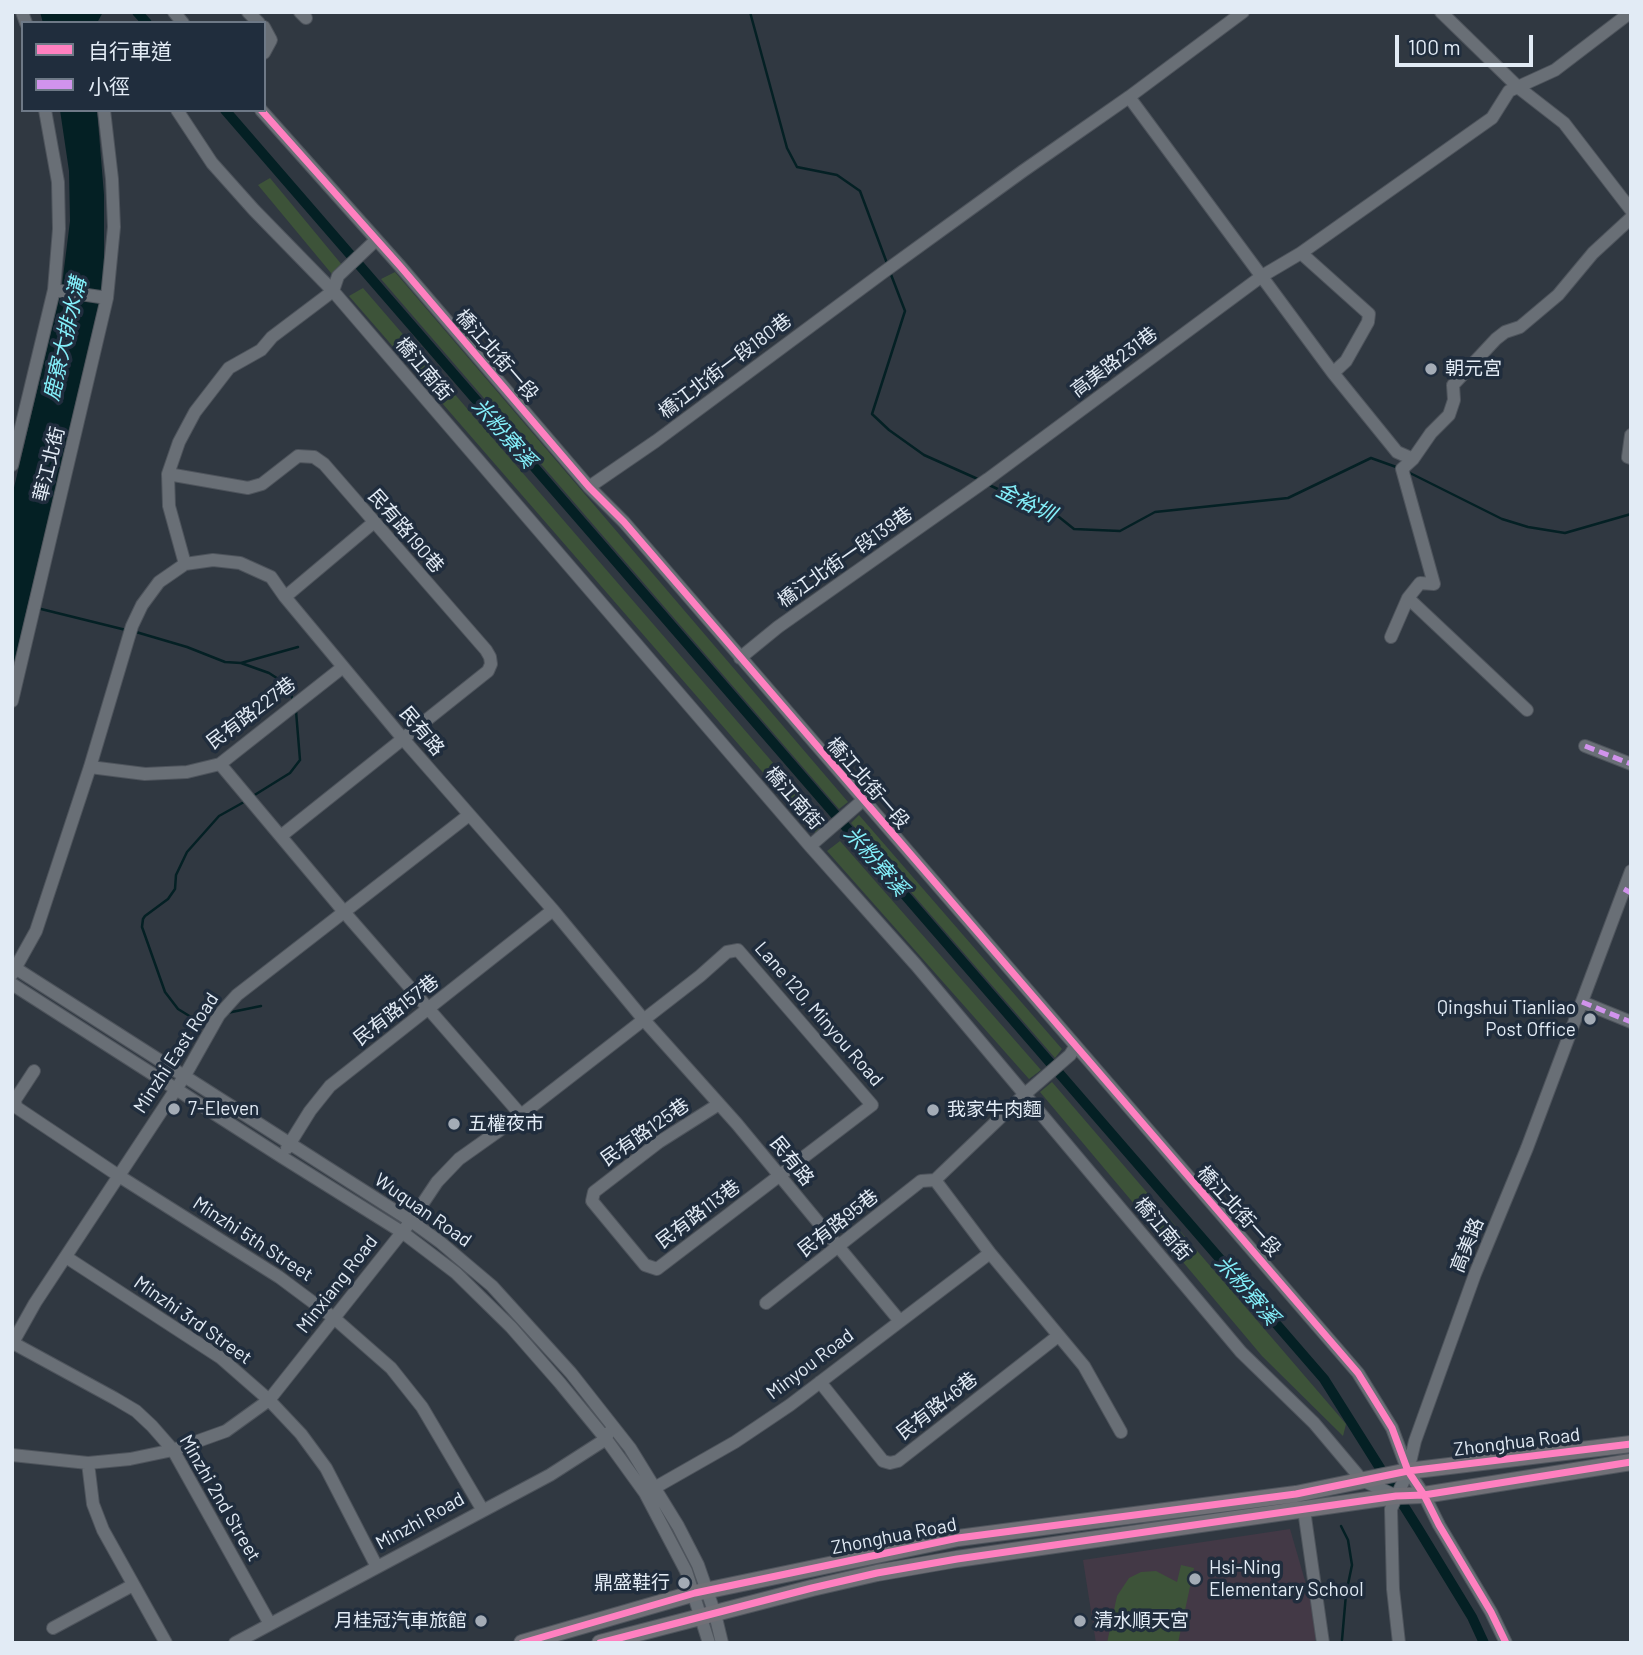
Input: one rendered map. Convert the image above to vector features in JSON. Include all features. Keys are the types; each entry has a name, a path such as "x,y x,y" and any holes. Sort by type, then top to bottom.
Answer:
{"main road":[{"name":"Zhonghua Road","path":"522,1643 701,1592 958,1538 1296,1494 1407,1472 1631,1444"},
{"name":"Zhonghua Road","path":"600,1643 851,1579 944,1561 1304,1510 1393,1502 1631,1462"}],"street":[{"name":"橋江北街一段180巷","path":"590,487 1243,12"},
{"path":"1441,12 1520,88 1564,122 1631,210"},
{"name":"高美路231巷","path":"975,489 1262,276 1301,253 1492,118 1509,91 1555,71 1631,12"},
{"path":"266,31 271,40 266,49"},
{"path":"1129,97 1334,373 1397,452 1413,459"},
{"path":"12,465 56,290 58,182 45,112"},
{"name":"華江北街","path":"12,701 16,666 104,297 114,227 104,112"},
{"name":"橋江南街","path":"178,112 212,163 333,290 810,846 916,965 1241,1352 1314,1423 1362,1480 1393,1502"},
{"name":"橋江北街一段","path":"263,112 372,244 624,522 740,658 858,805 1075,1047 1358,1373 1392,1428 1407,1472 1424,1495 1506,1643"},
{"path":"1391,637 1408,598 1420,583 1434,584 1402,469 1449,415 1454,400 1453,385 1496,339 1505,332 1520,327 1558,295 1593,253 1631,219"},
{"path":"13,970 36,931 90,767 132,626 159,582 185,564 169,506 168,474 178,442 195,412 229,368 261,350 272,337 333,290 338,276 372,244"},
{"path":"1301,253 1368,314 1368,322 1346,360 1334,373"},
{"path":"56,290 104,297"},
{"path":"1631,435 1628,457 1631,458"},
{"name":"民有路190巷","path":"168,474 248,488 262,484 298,456 314,457 324,464 486,650 492,664 488,671 404,740"},
{"name":"橋江北街一段139巷","path":"740,658 778,627 975,489"},
{"path":"285,597 373,523"},
{"name":"民有路","path":"185,564 213,560 240,563 271,577 404,740 719,1104 899,1320"},
{"path":"1408,598 1527,710"},
{"name":"民有路227巷","path":"90,767 145,774 187,772 220,764 343,667"},
{"path":"281,836 404,740"},
{"path":"1585,746 1631,764"},
{"path":"220,764 345,913 521,1115"},
{"path":"810,846 858,805"},
{"name":"Minzhi East Road","path":"13,1344 35,1303 184,1077 219,1015 237,995 469,815"},
{"name":"高美路","path":"1399,1643 1393,1589 1393,1502 1407,1472 1415,1441 1475,1274 1628,891 1631,871"},
{"name":"民有路157巷","path":"282,1157 310,1111 330,1086 553,910"},
{"name":"Lane 120, Minyou Road","path":"644,1020 727,953 738,950 872,1105 779,1176"},
{"name":"Wuquan Road","path":"13,970 290,1143 407,1226 511,1327 650,1490"},
{"name":"Wuquan Road","path":"12,984 282,1157 439,1241 492,1286 571,1373 611,1422 698,1565 701,1592 708,1615"},
{"path":"1582,1002 1631,1022"},
{"name":"Minxiang Road","path":"12,1455 88,1463 130,1459 173,1450 226,1431 269,1400 407,1226 437,1182 459,1159 644,1020"},
{"name":"民有路95巷","path":"766,1303 921,1181 935,1180 1067,1058 1075,1047"},
{"name":"Minzhi 5th Street","path":"34,1071 15,1100 16,1107 279,1277 334,1318 391,1368 422,1407 482,1509"},
{"name":"民有路125巷","path":"594,1192 659,1142 719,1104"},
{"name":"民有路113巷","path":"594,1192 592,1201 645,1265 657,1269 779,1176"},
{"path":"935,1180 990,1253 1084,1366 1121,1432"},
{"name":"Minyou Road","path":"650,1490 735,1443 990,1253"},
{"name":"Minzhi 3rd Street","path":"66,1257 221,1358 269,1400 301,1434 326,1468 377,1567"},
{"name":"民有路46巷","path":"820,1382 883,1461 890,1463 898,1461 1058,1336"},
{"name":"Minzhi 2nd Street","path":"13,1344 136,1411 152,1426 173,1450 270,1623"},
{"path":"606,1439 611,1422"},
{"name":"Minzhi Road","path":"235,1643 550,1475 606,1439"},
{"path":"88,1463 93,1504 103,1530 166,1643"},
{"path":"1304,1510 1323,1643"},
{"path":"53,1628 133,1585"},
{"path":"708,1615 709,1643"},
{"path":"708,1615 722,1643"}],"shaded area":[{"name":"Hsi-Ning Elementary School","path":"1290,1529 1310,1598 1315,1643 1096,1643 1083,1560"}],"green space":[{"path":"270,178 347,271 336,279 258,185"},
{"path":"395,272 848,802 839,809 381,279"},
{"path":"363,288 774,764 830,825 819,837 349,296"},
{"path":"859,815 1062,1049 1055,1058 851,823"},
{"path":"840,841 1041,1070 1029,1079 827,851"},
{"path":"1052,1082 1346,1424 1343,1436 1262,1356 1040,1092"},
{"path":"1181,1565 1194,1568 1178,1643 1107,1643 1117,1596 1129,1578 1141,1572 1156,1571 1177,1582"}],"water":[{"path":"40,12 103,12 98,21 42,21"},
{"name":"鹿寮大排水溝","path":"60,112 97,112 104,195 104,282 12,672 12,496 62,285 70,221 69,171"}],"waterway":[{"name":"米粉寮溪","path":"137,12 145,21"},
{"name":"金裕圳","path":"750,12 787,148 797,167 837,175 860,191 888,266"},
{"name":"米粉寮溪","path":"227,112 1324,1379 1472,1617 1484,1643"},
{"name":"金裕圳","path":"890,272 905,311 872,414 924,455 980,480"},
{"name":"金裕圳","path":"989,485 1059,517 1074,529 1120,531 1155,512 1288,498 1371,458 1399,468"},
{"name":"金裕圳","path":"1408,472 1502,519 1528,527 1565,533 1631,514"},
{"path":"37,608 126,630"},
{"path":"136,632 225,662 241,663 269,673 283,682 293,701"},
{"path":"241,663 298,647"},
{"path":"253,796 290,773 300,760 296,711"},
{"path":"214,1018 191,1017 178,1009 165,992 142,927 143,919 168,899 175,889 176,875 187,852 219,816 244,802"},
{"path":"227,1013 261,1006"},
{"path":"1341,1526 1348,1540 1352,1565 1346,1594 1342,1640"}],"marked path":[{"path":"1585,746 1631,764"},
{"path":"1624,889 1631,893"},
{"path":"1582,1002 1631,1022"}],"cycle path":[{"path":"263,112 400,266 589,487 624,522 1358,1373 1392,1428 1408,1471 1491,1612 1506,1643"},
{"path":"522,1643 695,1593 958,1538 1296,1494 1408,1471 1631,1444"},
{"path":"600,1643 877,1573 957,1559 1396,1496 1424,1495 1631,1462"}],"place":[{"name":"朝元宮","path":"1431,369"},
{"name":"Qingshui Tianliao Post Office","path":"1590,1019"},
{"name":"7-Eleven","path":"174,1109"},
{"name":"我家牛肉麵","path":"933,1110"},
{"name":"五權夜市","path":"454,1124"},
{"name":"Hsi-Ning Elementary School","path":"1195,1579"},
{"name":"鼎盛鞋行","path":"684,1583"},
{"name":"月桂冠汽車旅館","path":"481,1621"},
{"name":"清水順天宮","path":"1080,1621"}]}
